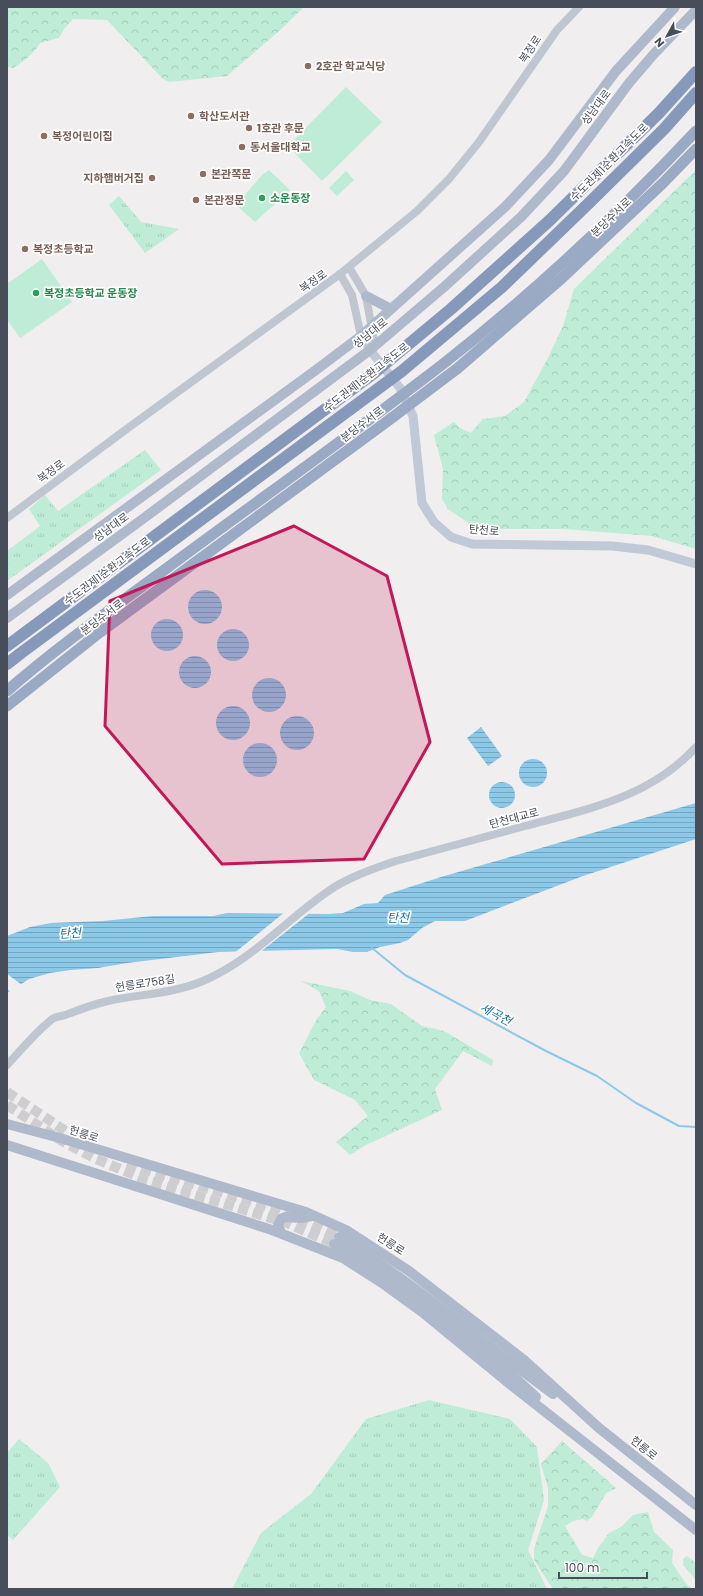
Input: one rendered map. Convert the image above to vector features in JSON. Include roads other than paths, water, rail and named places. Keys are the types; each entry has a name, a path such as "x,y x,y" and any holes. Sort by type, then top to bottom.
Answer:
{"highway":[{"name":"수도권제1순환고속도로","path":"7,646 374,373 451,309 549,221 659,113 696,72"},
{"name":"수도권제1순환고속도로","path":"7,664 277,462 402,371 502,287 664,129 696,93"},
{"name":"분당수서로","path":"7,691 107,613 443,364 558,274 696,131"},
{"name":"분당수서로","path":"7,706 99,633 379,428 458,368 558,274 663,183 696,149"}],"main road":[{"name":"성남대로","path":"7,595 310,375 361,336 505,207 549,160 616,71 675,7"},
{"name":"성남대로","path":"7,618 373,350 521,217 564,171 639,72 696,10"},
{"path":"366,296 391,309"},
{"name":"탄천로","path":"373,350 400,388 413,416 422,503 434,522 451,536 472,544 612,546 648,550 696,564"},
{"name":"헌릉로","path":"7,1124 60,1138 306,1212 346,1230 409,1271 524,1360 600,1428 696,1505"},
{"path":"7,1144 281,1233 343,1258 382,1283 422,1312 506,1381 696,1530"},
{"path":"281,1233 278,1225 281,1219 285,1217 301,1218 314,1216"},
{"path":"592,1448 492,1357 401,1286 336,1240 404,1280 500,1355 600,1428"}],"street":[{"name":"복정로","path":"7,518 340,274 417,211 449,179 479,142 557,30 579,7"},
{"path":"349,267 366,296 372,326 373,350"},
{"path":"340,274 352,295 361,336 373,350"},
{"name":"탄천대교로","path":"328,892 366,872 396,861 620,799 670,772 696,747"},
{"name":"헌릉로758길","path":"7,1065 32,1037 54,1018 109,1000 154,995 181,989 203,981 236,963 328,892"}],"water":[{"path":"205,590 217,595 222,607 217,619 205,624 193,619 188,607 193,595"},
{"path":"164,619 170,619 179,623 183,635 179,647 170,651 164,651 155,647 151,638 151,632 155,623"},
{"path":"230,629 236,629 245,633 249,645 245,657 236,661 230,661 221,657 217,648 217,642 221,633"},
{"path":"192,656 198,656 208,663 211,672 210,678 204,685 198,688 192,688 182,681 179,675 179,669 186,659"},
{"path":"269,678 275,679 281,683 285,689 285,701 281,707 275,711 269,712 263,711 257,707 253,701 252,695 253,689 257,683 263,679"},
{"path":"233,706 245,711 250,723 245,735 233,740 221,735 216,723 221,711"},
{"path":"297,716 303,717 309,721 313,727 313,739 309,745 303,749 297,750 291,749 285,745 281,739 280,733 281,727 285,721 291,717"},
{"path":"481,727 502,756 488,766 467,738"},
{"path":"260,743 272,748 277,760 272,772 260,777 248,772 243,760 248,748"},
{"path":"533,759 543,763 547,773 543,783 533,787 523,783 519,773 523,763"},
{"path":"502,782 511,786 515,795 511,804 502,808 493,804 489,795 493,786"},
{"name":"탄천","path":"696,803 696,839 583,876 465,921 435,921 422,928 408,940 400,943 380,947 367,952 353,952 337,949 218,952 98,968 71,970 50,973 29,979 7,993 7,936 30,927 51,923 103,921 153,916 213,916 227,913 343,913 364,904 378,903 385,895 441,877"}],"waterway":[{"name":"세곡천","path":"372,948 405,975 546,1051 597,1076 636,1103 679,1126 696,1127"}],"tunnel":[{"path":"7,1092 73,1136 88,1144"},
{"path":"7,1105 62,1141 96,1159 144,1179 287,1223 334,1244"},
{"path":"128,1162 143,1169 267,1207 292,1216 339,1237"}],"place":[{"name":"2호관 학교식당","path":"308,66"},
{"name":"학산도서관","path":"191,116"},
{"name":"1호관 후문","path":"249,128"},
{"name":"복정어린이집","path":"44,136"},
{"name":"동서울대학교","path":"242,147"},
{"name":"본관쪽문","path":"203,174"},
{"name":"지하햄버거집","path":"152,178"},
{"name":"소운동장","path":"262,198"},
{"name":"본관정문","path":"196,200"},
{"name":"복정초등학교","path":"25,249"},
{"name":"복정초등학교 운동장","path":"36,293"}]}
